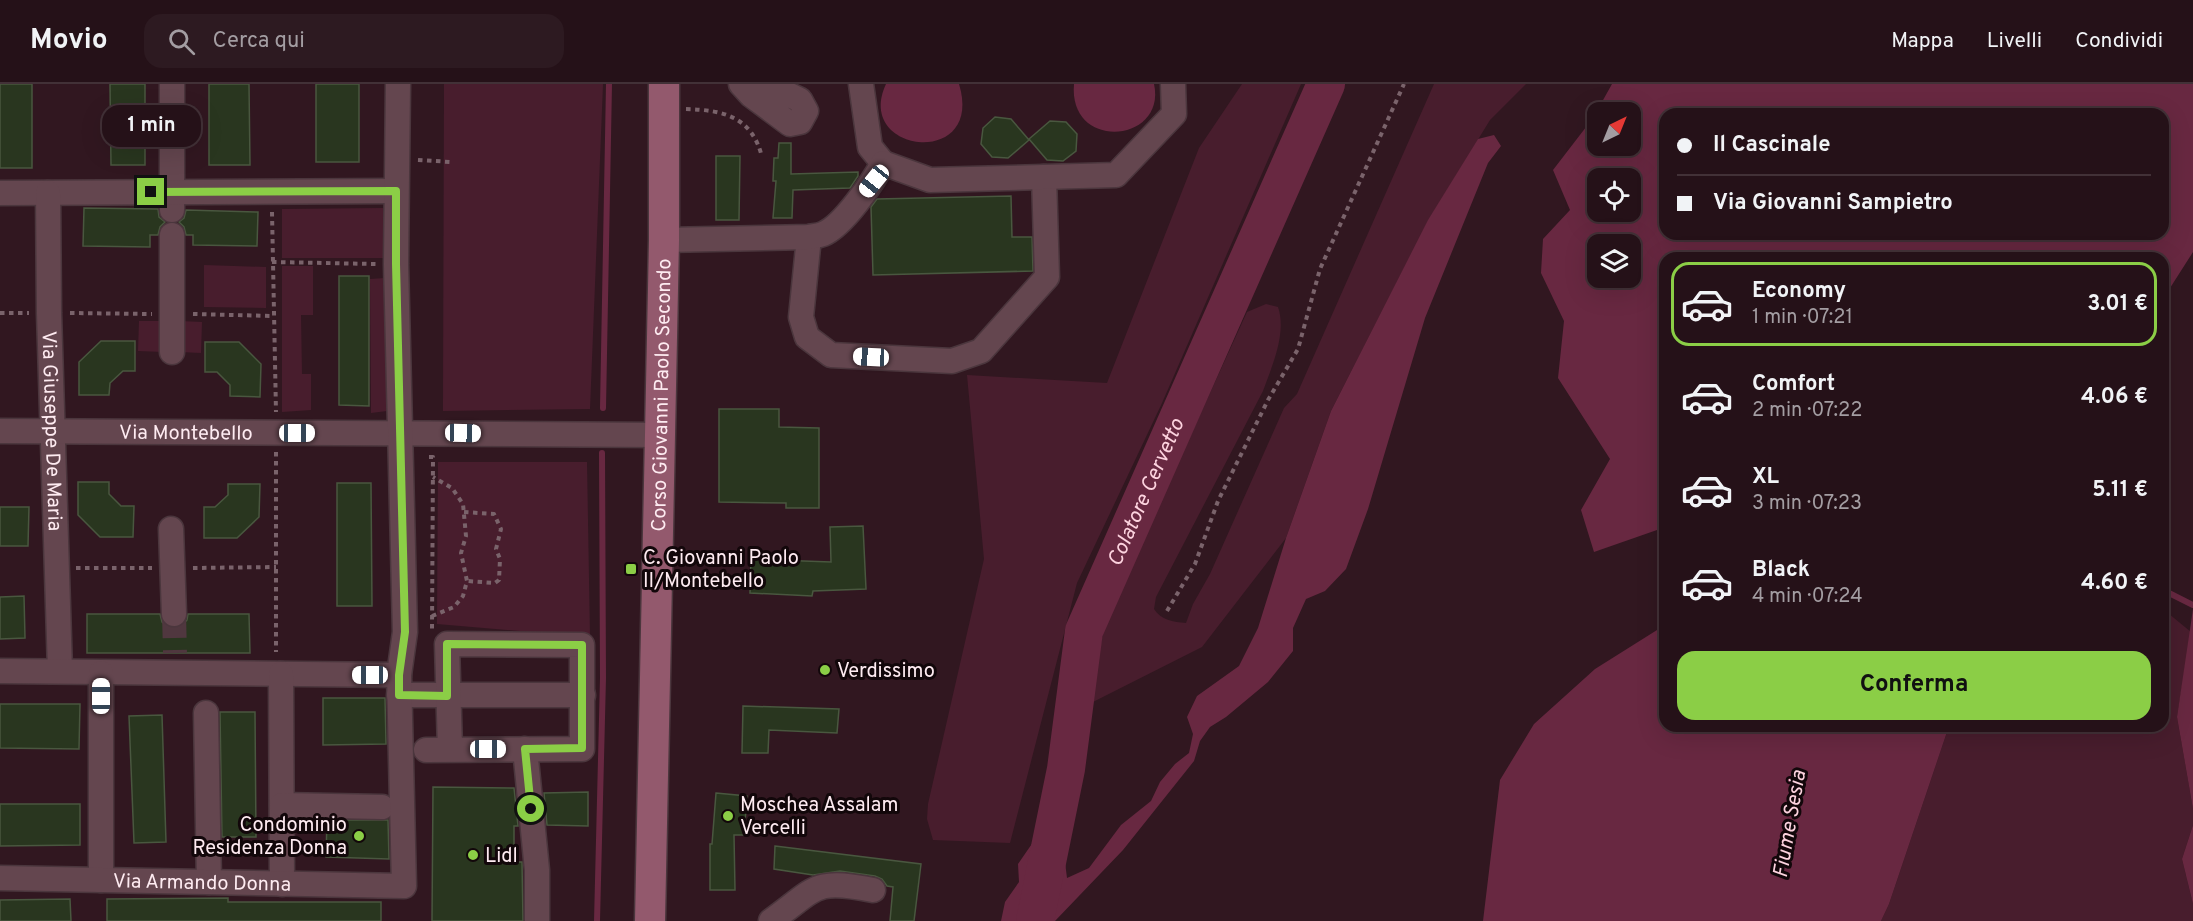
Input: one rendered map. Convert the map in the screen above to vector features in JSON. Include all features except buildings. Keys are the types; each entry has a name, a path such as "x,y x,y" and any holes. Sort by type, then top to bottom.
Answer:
{"main road":[{"name":"Corso Giovanni Paolo Secondo","path":"650,921 664,240 664,96"}],"street":[{"path":"172,84 172,201"},
{"path":"398,84 396,264 405,632 399,685"},
{"path":"741,84 780,118 790,124 800,122 806,111 800,100 767,84"},
{"path":"861,84 870,147 883,163 930,180 1116,175 1174,114 1173,84"},
{"path":"664,240 809,237 824,234 848,212 874,181 883,163"},
{"path":"809,237 801,316 807,338 831,356 952,362 981,351 1047,277 1044,177"},
{"path":"0,193 48,193 172,201 272,190 396,191"},
{"name":"Via Giuseppe De Maria","path":"48,193 49,313 60,671"},
{"path":"172,235 172,352"},
{"name":"Via Montebello","path":"0,431 660,435"},
{"path":"171,529 174,614"},
{"path":"426,750 450,750 582,748 582,645 447,644 450,750"},
{"path":"0,671 101,673 175,663 399,685 447,696 583,695"},
{"path":"101,673 101,880"},
{"path":"279,674 282,884"},
{"name":"Via Armando Donna","path":"0,878 404,886 399,685"},
{"path":"206,713 209,882"},
{"path":"525,749 537,870 537,921"},
{"path":"282,805 382,807"},
{"path":"771,921 813,889 825,885 845,885 873,890"}],"path":[{"path":"1167,611 1195,564 1218,501 1268,400 1298,349 1320,269 1404,84"},
{"path":"664,96 735,118 747,128 759,144 762,157"},
{"path":"396,159 451,162"},
{"path":"272,190 279,674"},
{"path":"272,262 396,264"},
{"path":"0,313 49,313"},
{"path":"400,457 433,457 432,632 405,632"},
{"path":"432,616 454,607 464,596 467,581 460,553 466,536 463,504 452,488 433,477"},
{"path":"464,512 494,514 501,529 496,549 500,559 499,580 495,583 467,581"}],"shaded area":[{"path":"444,84 603,84 590,409 443,411"},
{"path":"1242,84 1301,84 1162,403 1077,583 1010,843 933,840 927,819 928,804 984,559 967,375 1107,383 1199,148"},
{"path":"1434,84 1526,84 1490,120 1428,221 1331,411 1286,538 1202,647 1089,704 1105,623 1247,312 1266,304 1278,307 1280,338 1263,391 1156,597 1154,609 1160,616 1172,621 1186,623 1193,604 1210,574 1284,408 1297,394"},
{"path":"383,208 383,258 282,258 282,209"},
{"path":"204,265 266,267 266,308 204,307"},
{"path":"282,266 313,266 313,315 301,315 302,374 311,374 311,410 282,412"},
{"path":"385,278 387,411 371,413 370,279"},
{"path":"139,321 163,321 163,352 138,351"},
{"path":"180,321 202,322 201,353 180,352"},
{"path":"438,462 587,462 590,637 437,624"},
{"path":"2169,614 2191,632 2177,717 2193,809 2193,825 2182,859 2193,904 2193,921 1881,921 1889,904 1947,732 2169,732"}],"water":[{"path":"886,84 959,84 962,111 954,130 939,140 920,142 901,137 887,125 881,108"},
{"path":"1074,84 1154,84 1154,104 1146,118 1133,128 1117,132 1100,129 1086,121 1076,106"},
{"path":"1612,84 2193,84 2193,252 2169,290 2169,252 1659,252 1659,528 1594,552 1581,510 1610,459 1558,378 1564,321 1541,273 1543,239 1570,210 1553,170 1587,126 1587,156 1641,156 1641,102 1602,102"},
{"path":"1494,135 1501,146 1488,163 1425,318 1368,509 1346,569 1325,591 1306,599 1293,628 1293,651 1268,682 1226,717 1210,727 1200,741 1194,761 1123,850 1055,921 1001,921 1005,902 1019,882 1018,864 1058,806 1067,878 1089,868 1121,825 1151,801 1160,782 1175,764 1189,753 1193,734 1187,717 1197,696 1239,666 1258,628 1286,538 1331,411 1428,220 1478,139"},
{"path":"2193,609 2193,809 2177,717"},
{"name":"Fiume Sesia","path":"1659,629 1659,732 1947,732 1889,904 1881,921 1483,921 1500,780 1534,724 1595,669"},
{"path":"2193,825 2193,904 2182,859"}],"waterway":[{"path":"603,408 609,84"},
{"name":"Colatore Cervetto","path":"1035,921 1066,769 1084,631 1326,84"},
{"path":"597,921 603,678 602,453"},
{"path":"2169,593 2193,605"}],"tunnel":[{"path":"174,614 175,653"}],"place":[{"name":"C. Giovanni Paolo II/Montebello","path":"631,569"},
{"name":"Verdissimo","path":"825,670"},
{"name":"Moschea Assalam Vercelli","path":"728,816"},
{"name":"Condominio Residenza Donna","path":"359,836"},
{"name":"Lidl","path":"473,855"}],"route":[{"path":"151,192 396,191 405,632 399,675 399,695 447,696 447,644 582,645 582,748 525,749 531,809"}]}
